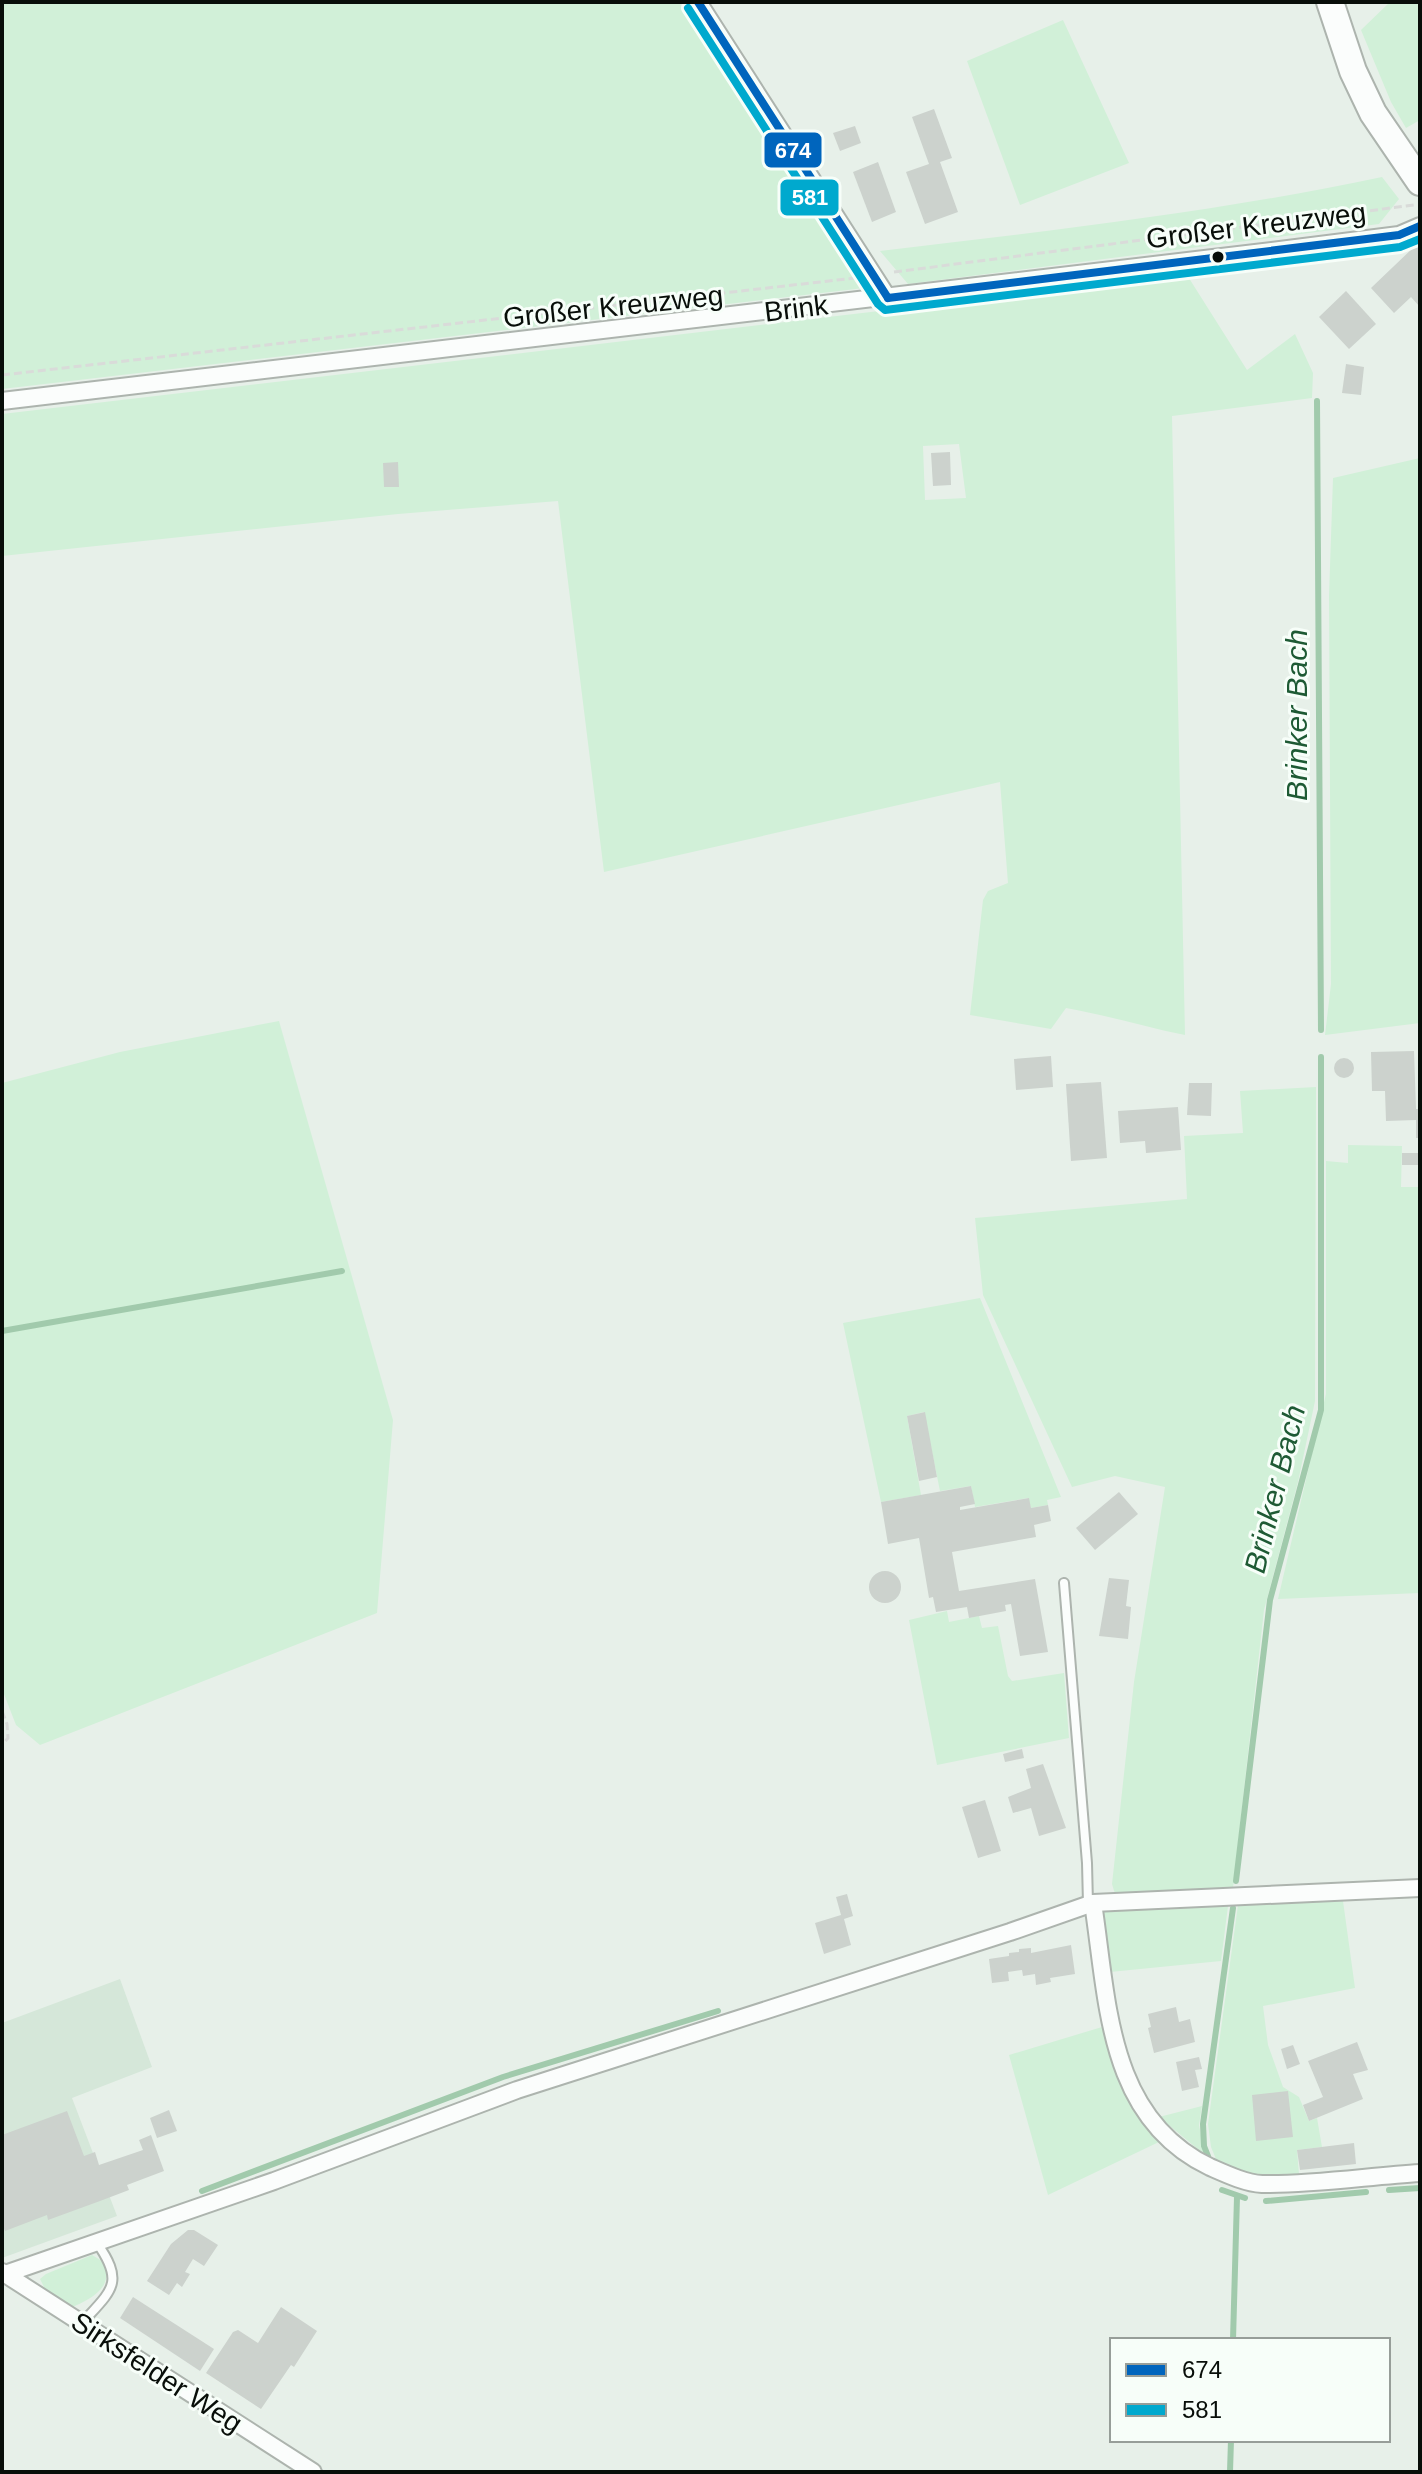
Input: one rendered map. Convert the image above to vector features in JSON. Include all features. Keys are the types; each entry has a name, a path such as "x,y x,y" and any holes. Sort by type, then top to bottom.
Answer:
{"main road":[{"path":"1330,2 1353,71 1417,193"}],"street":[{"path":"698,2 888,298"},
{"name":"Brink","path":"2,401 1399,235 1420,226"},
{"path":"4,2273 274,2181 517,2090 876,1976 1090,1904 1420,1888"},
{"path":"1090,1904 1115,2049 1128,2083 1146,2116 1169,2140 1198,2161 1227,2175 1259,2184 1420,2173"},
{"name":"Sirksfelder Weg","path":"4,2273 313,2472"}],"lane":[{"path":"1064,1583 1090,1904"},
{"path":"82,2324 111,2289 113,2272 97,2243"}],"path":[{"name":"Großer Kreuzweg","path":"2,375 874,275 1417,193"},
{"path":"2,1711 8,1738 2,1745"}],"shaded area":[{"path":"120,1979 152,2067 72,2098 117,2216 2,2258 2,2023"}],"green space":[{"path":"2,2 679,2 864,288 2,389"},
{"path":"1390,2 1420,2 1420,120 1406,128 1391,102 1361,30"},
{"path":"1063,20 1129,163 1020,205 967,61"},
{"path":"1382,177 1399,199 1379,224 908,284 880,251 1195,211"},
{"path":"1187,275 1247,370 1295,334 1313,373 1312,398 1172,416 1185,1035 1066,1008 1051,1029 970,1015 983,900 988,891 1008,883 1000,782 604,872 558,501 398,514 2,556 2,414","holes":["959,444 966,498 925,500 923,446"]},
{"path":"1420,458 1420,1023 1325,1035 1331,984 1329,596 1333,478"},
{"path":"279,1021 393,1420 377,1613 40,1745 16,1725 2,1689 2,1083 120,1052"},
{"path":"1316,1087 1315,1401 1298,1482 1264,1610 1233,1888 1115,1894 1112,1884 1134,1682 1165,1487 1115,1476 1072,1487 983,1295 975,1218 1187,1199 1184,1136 1243,1133 1240,1091"},
{"path":"1348,1145 1402,1146 1401,1187 1420,1187 1420,1593 1278,1599 1326,1394 1326,1161 1348,1163"},
{"path":"980,1298 1061,1497 1047,1500 1048,1505 1031,1508 1028,1498 975,1507 971,1486 940,1491 924,1412 907,1416 921,1495 881,1502 843,1323"},
{"path":"947,1611 949,1622 979,1616 982,1628 998,1626 1008,1676 1012,1681 1064,1673 1069,1738 937,1765 909,1620"},
{"path":"1343,1901 1355,1988 1263,2006 1268,2045 1283,2087 1299,2097 1309,2121 1317,2118 1322,2147 1297,2150 1299,2174 1288,2176 1258,2175 1218,2164 1211,2147 1208,2124 1238,1905"},
{"path":"1228,1906 1221,1961 1110,1972 1101,1911"},
{"path":"1102,2027 1122,2089 1138,2117 1161,2141 1048,2195 1009,2055"},
{"path":"1202,2106 1199,2125 1205,2155 1159,2117"},
{"path":"92,2255 102,2261 106,2270 104,2285 93,2296 70,2308 45,2289 40,2279 46,2274"}],"building":[{"path":"934,109 952,158 940,162 958,212 925,224 906,172 929,164 912,117"},
{"path":"855,126 861,143 840,151 833,133"},
{"path":"878,162 896,212 872,222 853,172"},
{"path":"1416,245 1420,249 1420,307 1411,297 1394,313 1371,288"},
{"path":"1346,291 1376,324 1349,349 1319,317"},
{"path":"1346,364 1364,367 1361,395 1342,393"},
{"path":"950,452 951,485 933,486 931,453"},
{"path":"398,462 399,487 384,487 383,463"},
{"path":"1414,1051 1420,1138 1416,1138 1416,1120 1386,1121 1385,1091 1372,1091 1371,1052"},
{"path":"1051,1056 1053,1087 1016,1090 1014,1059"},
{"path":"1344,1058 1351,1061 1354,1068 1351,1075 1344,1078 1337,1075 1334,1068 1337,1061"},
{"path":"1101,1082 1107,1158 1071,1161 1066,1084"},
{"path":"1189,1083 1212,1083 1211,1116 1187,1115"},
{"path":"1178,1107 1181,1150 1146,1153 1145,1141 1120,1143 1118,1111"},
{"path":"1402,1153 1420,1153 1420,1165 1402,1165"},
{"path":"925,1412 937,1477 919,1481 907,1416"},
{"path":"971,1486 975,1504 960,1507 960,1510 1029,1498 1031,1508 1048,1505 1051,1521 1034,1525 1036,1537 952,1552 959,1591 1035,1579 1048,1652 1020,1656 1011,1604 1005,1605 1006,1611 969,1618 967,1607 936,1612 933,1597 929,1598 919,1538 888,1544 881,1502"},
{"path":"1119,1492 1138,1514 1095,1550 1076,1528"},
{"path":"885,1571 896,1576 901,1587 896,1598 885,1603 874,1598 869,1587 874,1576"},
{"path":"1109,1578 1129,1580 1126,1606 1131,1607 1128,1639 1099,1636"},
{"path":"1022,1749 1024,1758 1005,1762 1003,1754"},
{"path":"1043,1764 1066,1828 1039,1836 1031,1808 1013,1813 1008,1797 1031,1788 1026,1769"},
{"path":"985,1800 1001,1851 978,1858 962,1807"},
{"path":"847,1894 853,1916 844,1919 851,1945 824,1954 815,1923 841,1915 836,1897"},
{"path":"1071,1945 1075,1974 1050,1978 1051,1982 1036,1985 1035,1974 1023,1976 1022,1970 1008,1972 1009,1981 992,1983 989,1959 1009,1956 1009,1953 1019,1952 1019,1949 1031,1948 1031,1953"},
{"path":"1176,2007 1179,2022 1190,2019 1195,2042 1154,2053 1148,2014"},
{"path":"1357,2042 1368,2070 1353,2074 1363,2099 1309,2121 1303,2105 1323,2097 1308,2061"},
{"path":"1293,2045 1300,2064 1287,2069 1281,2049"},
{"path":"1199,2057 1202,2069 1195,2070 1199,2087 1182,2091 1176,2062"},
{"path":"1288,2091 1293,2137 1256,2141 1252,2095"},
{"path":"169,2110 177,2131 157,2138 150,2118"},
{"path":"67,2111 84,2156 95,2152 99,2165 143,2150 139,2140 151,2135 164,2171 127,2185 129,2190 100,2201 48,2220 47,2215 5,2231 2,2224 2,2135"},
{"path":"1354,2143 1356,2164 1300,2170 1297,2150"},
{"path":"188,2230 194,2230 218,2245 204,2266 193,2259 185,2272 190,2274 182,2287 177,2283 169,2295 147,2281 171,2244"},
{"path":"133,2297 214,2349 200,2371 120,2318"},
{"path":"281,2307 317,2331 261,2409 206,2373 233,2332 238,2330 258,2343"}],"waterway":[{"name":"Brinker Bach","path":"1317,401 1321,1030"},
{"name":"Brinker Bach","path":"1236,1881 1270,1600 1321,1410 1321,1057"},
{"path":"2,1331 342,1271"},
{"name":"Brinker Bach","path":"1208,2156 1204,2146 1203,2124 1233,1908"},
{"path":"202,2191 503,2077 718,2011"},
{"name":"Brinker Bach","path":"1389,2190 1420,2188"},
{"name":"Brinker Bach","path":"1222,2190 1245,2198"},
{"name":"Brinker Bach","path":"1266,2201 1366,2192"},
{"path":"1233,2338 1237,2197"},
{"path":"1230,2472 1231,2442"}],"transit line":[{"name":"674","path":"698,2 888,298"},
{"name":"581","path":"688,8 878,304 885,310 1400,247 1420,239"},
{"name":"674","path":"888,298 1399,235 1420,226"}]}
